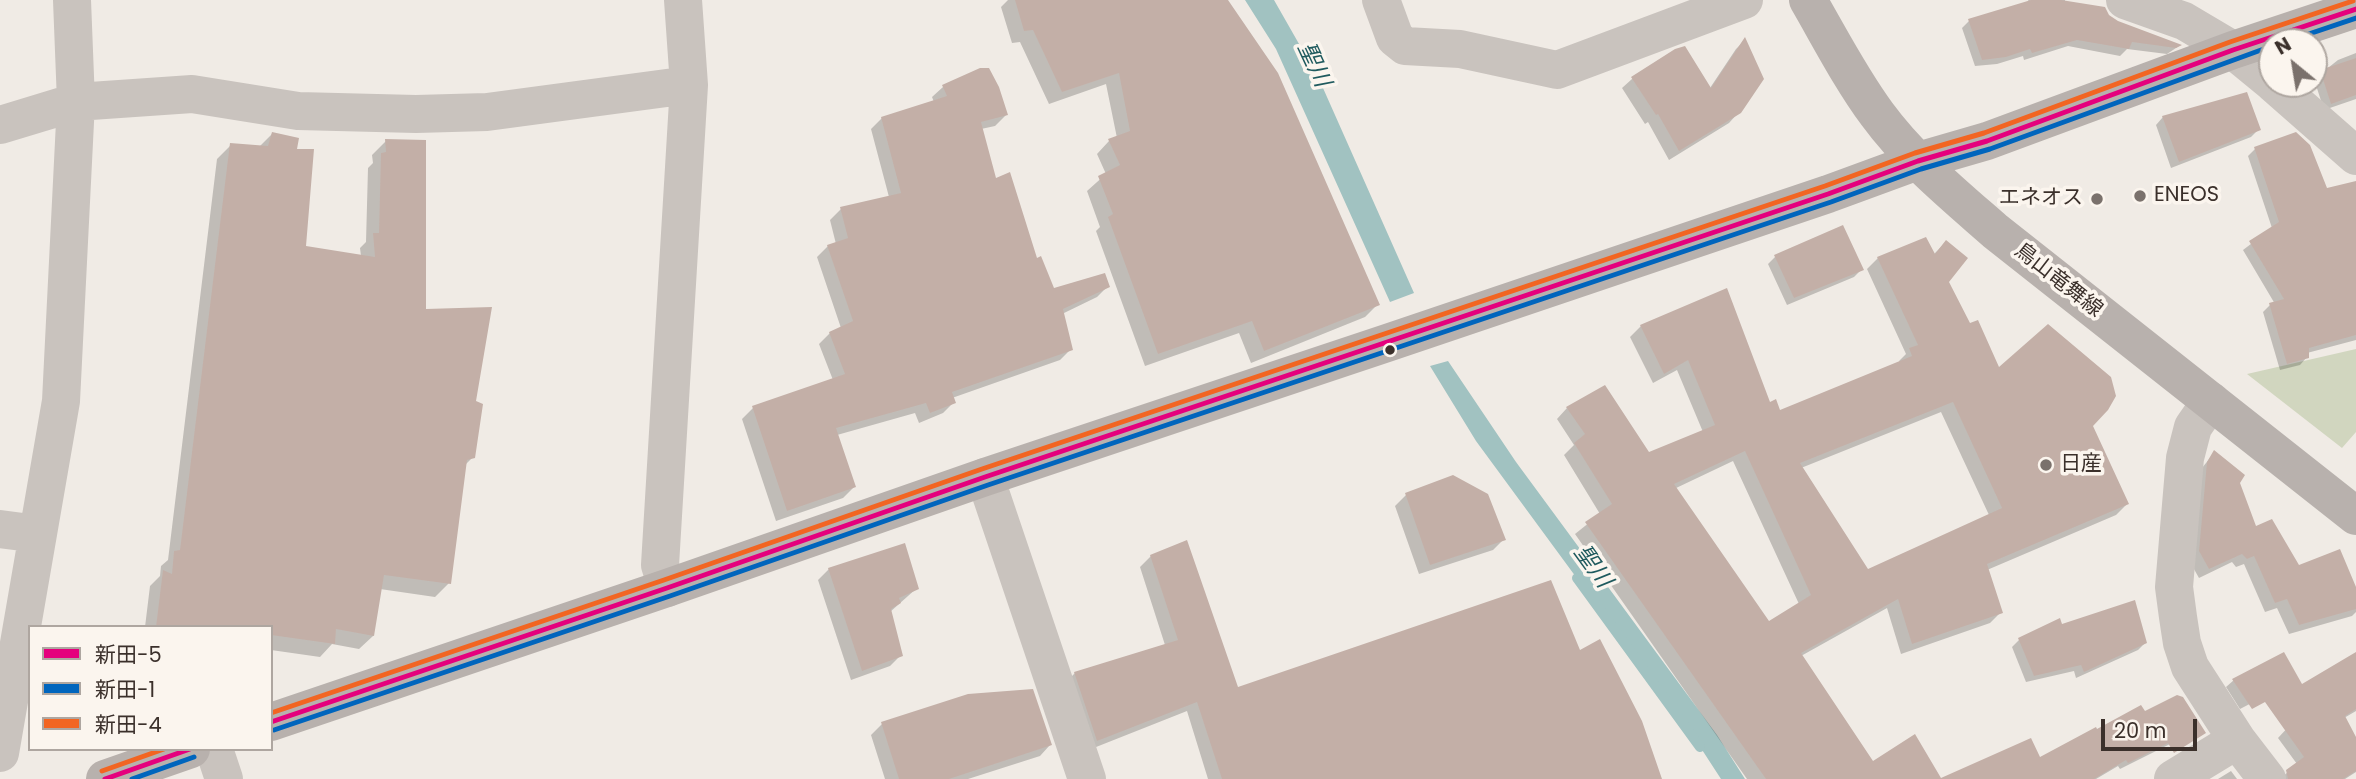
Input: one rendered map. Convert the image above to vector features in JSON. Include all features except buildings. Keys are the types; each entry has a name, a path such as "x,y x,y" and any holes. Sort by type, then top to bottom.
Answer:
{"main road":[{"name":"鳥山竜舞線","path":"1808,0 1878,116 1918,161 1994,231 2356,516"},
{"path":"273,721 985,477 1828,194 1918,161 1987,141 2233,50 2356,9"},
{"path":"105,779 185,751"}],"street":[{"path":"0,753 61,401 76,102 72,0"},
{"path":"667,588 660,565 689,85 683,0"},
{"path":"1381,0 1395,38 1405,46 1460,49 1557,70 1744,0"},
{"path":"2125,0 2184,21 2233,50 2258,71"},
{"path":"0,125 76,102 192,94 298,111 416,114 488,112 689,85"},
{"path":"2290,98 2356,156"},
{"path":"2211,401 2193,427 2188,441 2174,587 2182,643 2190,667 2237,740 2267,779"},
{"path":"985,477 1087,779"},
{"path":"0,529 38,534"},
{"path":"2173,779 2237,740"},
{"path":"215,751 224,779"}],"green space":[{"path":"2356,349 2356,432 2342,448 2247,374"}],"water":[{"path":"1245,0 1274,0 1319,79 1414,293 1390,302 1276,49"},
{"path":"1448,361 1516,462 1717,735 1745,779 1721,779 1695,739 1476,441 1430,366"}],"waterway":[{"name":"聖川","path":"1577,578 1700,747"}],"transit line":[{"name":"新田-4","path":"273,712 982,469 1825,186 1915,153 1984,133 2230,42 2353,1"},
{"name":"新田-5","path":"273,721 985,477 1828,194 1918,161 1987,141 2233,50 2356,9"},
{"name":"新田-1","path":"2326,28 2356,18"},
{"name":"新田-1","path":"274,730 988,485 1831,202 1921,169 1990,149 2258,51"},
{"name":"新田-4","path":"102,771 158,751"},
{"name":"新田-5","path":"105,779 184,751"},
{"name":"新田-1","path":"132,779 194,757"}],"place":[{"name":"ENEOS","path":"2140,196"},
{"name":"エネオス","path":"2097,199"},
{"name":"日産","path":"2046,465"}]}
